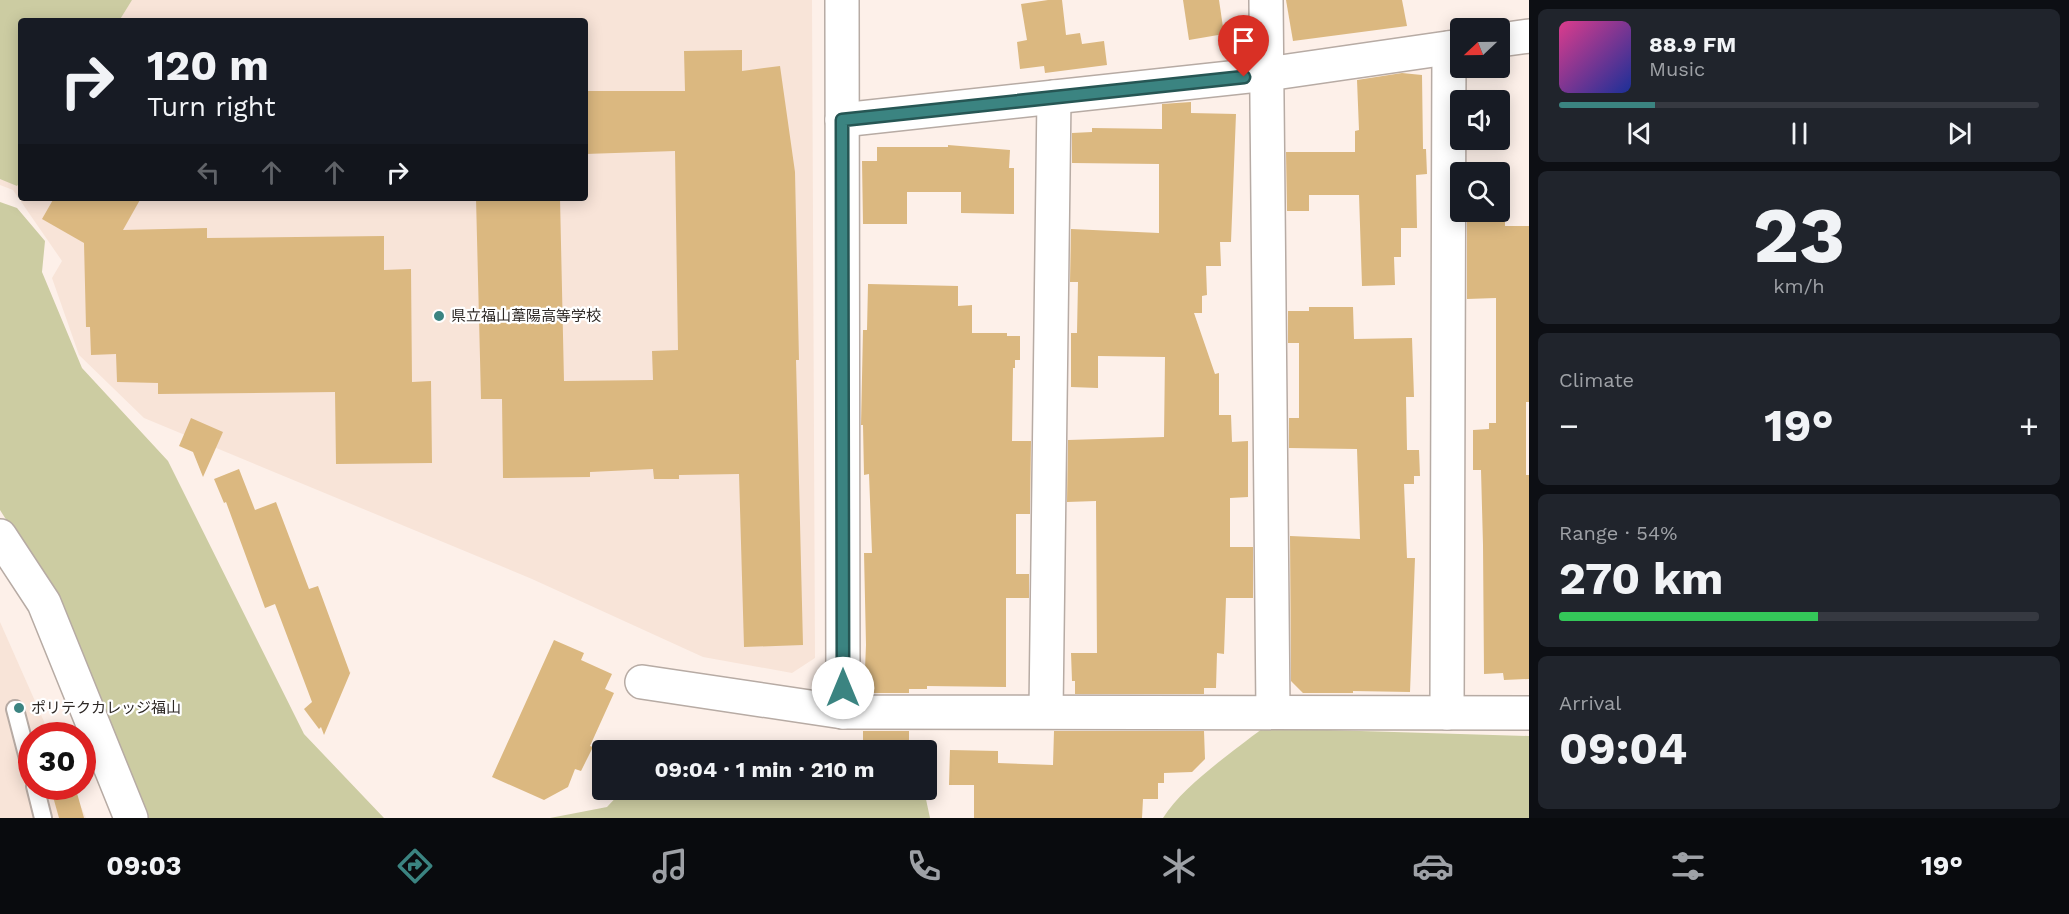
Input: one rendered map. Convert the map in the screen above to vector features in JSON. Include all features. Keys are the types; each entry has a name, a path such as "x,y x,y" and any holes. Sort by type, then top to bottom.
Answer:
{"street":[{"path":"842,0 843,712"},
{"path":"1266,0 1273,711"},
{"path":"1510,39 1529,36"},
{"path":"842,120 1267,74 1450,48"},
{"path":"1447,713 1455,78"},
{"path":"1046,711 1054,97"},
{"path":"0,536 44,603 131,818"},
{"path":"642,682 843,712 1529,713"}],"lane":[{"path":"15,709 18,722"},
{"path":"38,800 43,818"}],"shaded area":[{"name":"県立福山葦陽高等学校","path":"0,0 812,0 815,658 792,673 703,657 532,579 144,418 79,355 52,278 62,261 21,201 588,201 588,18 18,18 18,197 13,190 0,185"},
{"name":"ポリテクカレッジ福山","path":"0,622 44,722 18,722 18,800 78,800 86,818 0,818"}],"green space":[{"path":"0,0 132,0 121,18 18,18 18,184 0,179"},
{"path":"0,202 17,208 45,241 42,272 82,368 168,461 304,734 384,818 141,818 53,594 0,510"},
{"path":"1263,728 1529,736 1529,818 1163,818 1195,782"},
{"path":"614,800 926,800 930,818 550,818 607,807"}],"building":[{"path":"1062,0 1066,35 1080,33 1082,44 1104,41 1107,65 1045,73 1044,66 1020,69 1017,42 1027,40 1021,4"},
{"path":"1183,0 1219,0 1224,34 1189,40"},
{"path":"1286,0 1402,0 1407,26 1293,41"},
{"path":"742,50 742,71 780,66 795,172 799,360 796,360 803,645 744,647 739,474 679,475 679,479 654,479 653,469 590,472 590,477 503,478 502,399 481,399 476,201 560,201 564,381 653,380 652,351 678,350 675,151 588,154 588,91 685,91 684,51"},
{"path":"1402,73 1422,75 1423,149 1426,149 1427,174 1416,175 1417,228 1401,228 1401,257 1394,257 1395,285 1362,286 1359,195 1309,195 1309,211 1287,211 1286,152 1355,152 1355,131 1359,130 1357,80"},
{"path":"1191,102 1191,113 1236,114 1231,242 1220,242 1221,266 1206,266 1207,295 1202,296 1202,313 1194,313 1215,374 1219,373 1219,415 1231,415 1232,442 1248,441 1248,497 1230,498 1230,547 1253,547 1253,598 1226,598 1224,654 1217,653 1216,688 1204,688 1204,694 1075,694 1071,653 1097,653 1096,501 1067,502 1068,440 1164,437 1165,357 1098,356 1098,388 1071,387 1071,333 1077,333 1078,282 1070,282 1071,229 1159,233 1159,164 1072,163 1072,133 1092,132 1092,128 1162,129 1162,104"},
{"path":"948,145 1010,150 1009,168 1014,168 1014,214 961,213 961,192 907,192 907,224 863,224 862,161 877,161 877,147 948,147"},
{"path":"52,201 139,201 123,230 207,228 207,238 384,236 384,270 411,269 412,382 431,381 432,463 336,464 335,392 158,394 158,383 117,382 116,354 91,355 90,327 86,327 84,243 42,219"},
{"path":"1467,222 1505,222 1505,226 1529,226 1529,402 1526,402 1526,475 1529,475 1529,679 1504,680 1503,673 1484,674 1481,470 1473,470 1473,430 1489,429 1489,423 1496,423 1496,298 1467,299"},
{"path":"868,284 958,286 958,306 972,305 972,333 1007,333 1007,336 1020,336 1020,360 1015,360 1015,368 1013,368 1012,441 1031,441 1030,514 1016,514 1016,574 1029,574 1029,598 1006,598 1006,687 927,686 927,689 909,689 909,693 864,693 866,645 864,553 872,553 869,474 864,475 863,425 861,425 863,330 867,330"},
{"path":"1309,307 1353,307 1354,339 1412,338 1414,397 1406,397 1407,450 1419,450 1420,476 1414,476 1414,484 1404,484 1407,558 1415,558 1410,692 1303,693 1291,681 1290,536 1360,539 1357,449 1289,448 1289,418 1299,418 1299,343 1288,343 1288,311 1309,311"},
{"path":"191,418 223,432 203,477 193,452 179,446"},
{"path":"239,469 255,510 276,502 309,589 318,586 350,673 351,671 324,735 321,727 319,729 304,709 312,702 275,604 265,608 226,502 224,503 214,479"},
{"path":"554,640 584,653 581,660 612,674 605,689 614,693 592,740 590,746 592,749 581,771 575,769 568,787 544,800 492,777"},
{"path":"863,731 909,731 909,740 863,740"},
{"path":"1054,731 1204,731 1205,759 1192,772 1164,773 1164,783 1158,783 1158,799 1143,799 1142,818 974,818 974,785 949,785 950,750 998,751 998,763 1053,765"},
{"path":"54,800 79,800 84,818 59,818"}],"place":[{"name":"県立福山葦陽高等学校","path":"439,316"},
{"name":"ポリテクカレッジ福山","path":"19,708"}],"route":[{"path":"843,688 842,120 1244,77"}]}
